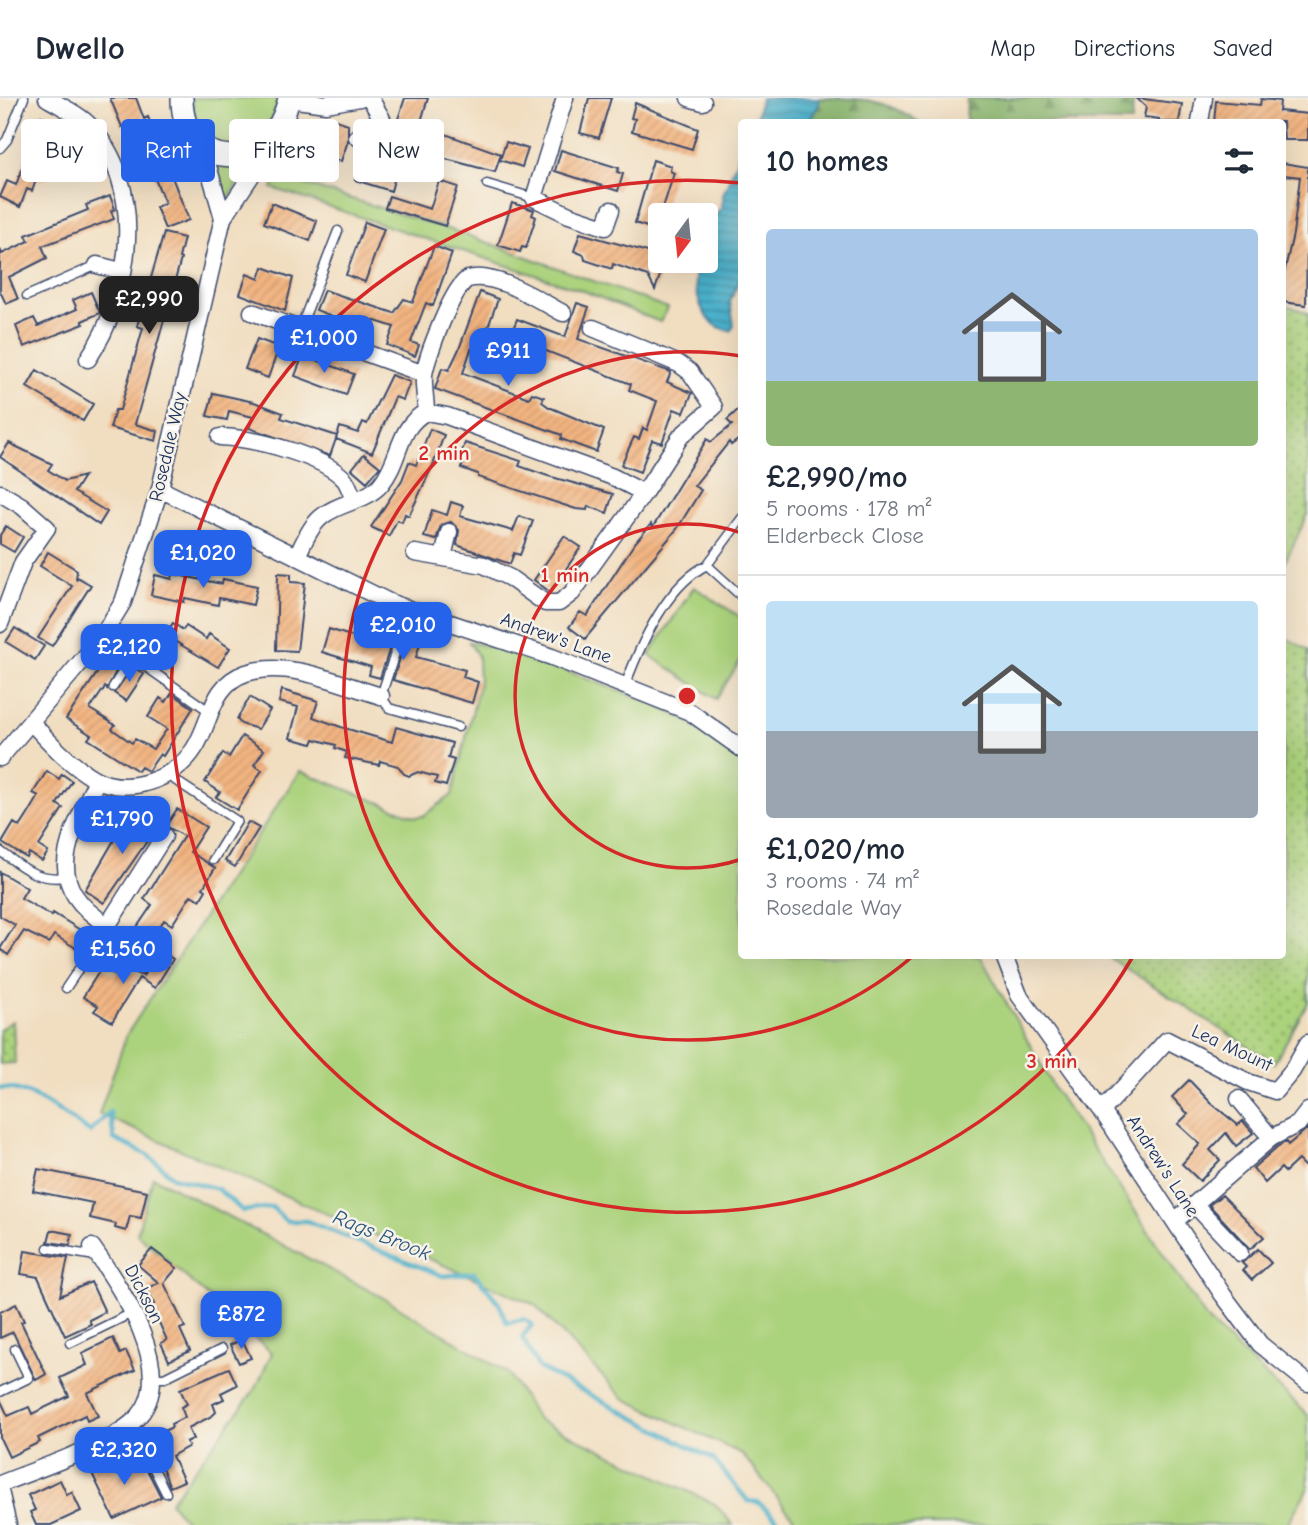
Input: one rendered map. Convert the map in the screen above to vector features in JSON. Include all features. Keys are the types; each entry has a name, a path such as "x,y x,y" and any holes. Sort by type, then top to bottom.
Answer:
{"street":[{"path":"47,98 87,123 108,152 125,190 129,214 121,271 109,321 88,359"},
{"path":"289,99 326,104 360,98"},
{"path":"370,98 382,119"},
{"path":"565,98 534,198 569,215 605,227 611,210"},
{"path":"1200,119 1204,98"},
{"name":"Rosedale Way","path":"181,99 186,119"},
{"name":"Rosedale Way","path":"282,119 289,99"},
{"name":"Rosedale Way","path":"213,182 223,218"},
{"name":"Rosedale Way","path":"0,758 101,638 123,602 160,489 223,218 247,182"},
{"path":"97,265 121,271"},
{"path":"426,412 424,374 453,295 467,280 499,283 563,313"},
{"path":"252,312 424,374"},
{"path":"415,553 484,565 510,578 538,600 559,603 572,593 644,493 681,436 714,407 691,372 679,364 593,328"},
{"path":"297,556 324,514 379,486 389,471 408,426 426,412 447,416 613,477 644,493"},
{"path":"220,437 250,439 325,466 344,480 354,500"},
{"name":"Andrew's Lane","path":"160,489 391,603 552,657 690,712 738,746"},
{"path":"0,493 22,506 47,528 23,562 0,624"},
{"path":"443,557 449,532"},
{"path":"31,722 57,750 96,780 121,785 139,784 167,775 182,765 193,750 216,696 229,683 244,674 272,668 381,696"},
{"path":"96,780 65,856 65,877 71,893 102,933 164,836"},
{"name":"Andrew's Lane","path":"1005,959 1019,995 1102,1111 1260,1345 1308,1383"},
{"name":"Lea Mount","path":"1102,1111 1167,1040 1248,1082 1275,1091 1292,1071 1308,1043"},
{"path":"1239,1100 1271,1138"},
{"path":"1175,1221 1271,1138 1298,1124 1308,1111"},
{"path":"1195,1205 1240,1254"},
{"name":"Dickson","path":"95,1251 117,1282 150,1358 150,1378 143,1406 131,1423"},
{"path":"0,1484 117,1434 131,1423"},
{"path":"0,1491 8,1525"}],"lane":[{"path":"0,148 8,140 24,98"},
{"path":"487,184 534,198"},
{"path":"300,331 338,231"},
{"path":"27,296 97,265"},
{"path":"625,686 639,647 677,589 693,572 707,565 738,523"},
{"path":"707,565 738,593"},
{"path":"400,638 381,696 389,708 458,727"},
{"path":"113,687 132,657 209,711"},
{"path":"167,775 237,821 213,860"},
{"path":"0,851 35,876 51,879 65,877"},
{"path":"66,988 102,933 118,957 140,970 153,949"},
{"path":"48,1248 95,1251"},
{"path":"70,1343 132,1313"},
{"path":"0,1392 29,1378 15,1349"},
{"path":"150,1378 164,1378 222,1349"},
{"path":"131,1423 166,1493"}],"green space":[{"path":"191,98 279,98 271,119 229,119 229,147 223,148 215,141 215,119 196,119"},
{"path":"818,98 872,101 894,108 914,119 810,119 819,105"},
{"path":"967,98 1133,98 1132,119 966,119"},
{"path":"215,163 229,164 229,182 238,182 230,196 224,197"},
{"path":"275,182 297,182 461,233 668,308 660,322 584,291 272,188"},
{"path":"1286,305 1308,313 1308,514 1286,560"},
{"path":"694,587 738,615 738,664 716,699 649,655"},
{"path":"1286,638 1308,650 1308,1003 1274,1063 1112,959 1286,959"},
{"path":"469,642 524,655 654,704 684,719 738,760 738,959 982,959 1055,1090 1208,1321 1308,1415 1308,1488 1287,1525 799,1525 742,1454 623,1398 535,1305 99,1114 127,1034 300,771 416,817 423,816 452,795 479,685 478,656"},
{"path":"13,1021 15,1063 0,1064 0,1029"},
{"path":"153,1177 382,1297 509,1374 538,1420 715,1504 733,1525 189,1525 170,1502 256,1388 272,1353 137,1234"}],"water":[{"path":"761,98 818,98 819,105 810,119 756,119"},
{"path":"738,157 738,283 730,302 734,325 731,331 720,328 705,314 696,285 695,273 718,273 718,211 722,207 723,195"}],"building":[{"path":"110,98 136,98 144,119 121,119 121,125"},
{"path":"405,98 428,98 422,119 398,119"},
{"path":"589,98 611,98 599,138 580,133"},
{"path":"1136,98 1182,104 1180,119 1144,117 1146,107"},
{"path":"1261,99 1280,101 1279,111 1308,114 1308,140 1286,140 1286,119 1214,119 1216,101 1260,105"},
{"path":"635,103 698,129 692,149 632,131 635,119 631,118"},
{"path":"339,121 348,124 348,141 341,161"},
{"path":"444,134 501,154 495,172 444,158"},
{"path":"506,142 528,149 522,167 500,160"},
{"path":"561,150 619,168 617,172 623,174 618,191 555,171"},
{"path":"653,160 671,166 670,171 674,173 665,203 648,203 648,227 635,223"},
{"path":"1286,163 1308,167 1306,305 1286,302 1286,265 1300,177 1286,175"},
{"path":"21,171 21,182 35,182 32,191 27,189 20,207 0,197 7,181 16,185"},
{"path":"156,182 174,182 189,220 165,229 156,207 165,203"},
{"path":"362,182 394,182 391,191"},
{"path":"439,182 458,187 445,226 385,208 389,196 430,209"},
{"path":"110,196 115,209 111,211 114,219 42,246 47,258 9,277 18,299 6,304 0,291 0,249 2,254 29,241 26,235 88,210 86,205"},
{"path":"272,203 317,221 310,241 264,223"},
{"path":"512,203 534,210 532,215 536,217 526,248 522,247 520,252 498,245"},
{"path":"365,222 384,229 365,282 346,275"},
{"path":"164,233 184,238 179,258 181,259 135,424 158,431 156,441 110,428 115,410 120,410 143,328 137,326"},
{"path":"580,233 648,252 648,273 661,273 655,290 648,276 613,264 612,269 585,260 584,255 574,251"},
{"path":"434,246 452,253 433,306 426,303 411,342 419,345 415,356 387,345 394,327 369,319 365,329 316,310 324,290 394,313 404,299 413,302"},
{"path":"263,267 293,278 285,311 240,294 247,274 259,279"},
{"path":"91,292 100,313 82,321 84,324 24,347 16,326 34,318 38,326 77,309 73,300"},
{"path":"480,292 498,299 479,352 471,349 463,373 529,398 532,393 544,397 542,402 549,407 604,430 596,452 561,439 562,435 435,389 442,368 449,370 459,349"},
{"path":"577,303 589,307 578,339 671,372 667,382 692,393 684,413 674,409 662,443 652,440 640,472 621,465 634,437 639,439 643,428 647,430 657,401 629,390 631,384 510,337 517,319 565,337"},
{"path":"257,339 279,347 268,378 245,369"},
{"path":"303,355 354,374 346,395 295,376"},
{"path":"37,370 93,404 83,421 27,387"},
{"path":"391,375 410,382 403,400 395,397 372,453 336,439 340,427 358,433 363,422 367,424"},
{"path":"213,393 254,402 283,413 281,418 337,436 330,456 249,428 253,417 229,411 227,420 207,416"},
{"path":"738,410 738,440 731,445 729,442 694,486 701,490 677,529 585,639 569,627 580,612 587,616 634,544 651,524 653,527 707,439 711,442 732,425 727,420"},
{"path":"430,429 444,435 433,465 409,516 405,514 402,522 397,520 389,536 371,527 402,480 409,462 416,465"},
{"path":"9,443 52,464 48,470 65,481 84,476 74,492 107,512 99,525 0,457"},
{"path":"465,443 521,461 519,466 548,476 613,494 607,513 588,506 587,510 576,509 478,477 478,474 461,468 463,464 458,462"},
{"path":"364,454 380,467 367,482 352,469"},
{"path":"451,502 463,506 460,516 513,531 519,516 533,521 520,555 514,553 510,564 457,545 459,530 451,522 441,525 436,540 424,537 432,510 447,515"},
{"path":"6,526 23,537 14,552 0,544 0,535"},
{"path":"564,536 581,547 550,592 534,580"},
{"path":"48,552 77,570 76,580 77,577 91,585 52,646 38,638 72,586 40,566"},
{"path":"278,573 291,574 291,582 305,583 297,651 276,650"},
{"path":"173,574 222,584 223,579 257,586 253,605 219,598 218,605 185,598 184,602 151,595 155,575 172,579"},
{"path":"385,621 424,630 416,657 465,670 463,677 478,682 472,703 393,680 406,640 403,632 394,635 380,678 369,675 371,667 322,652 329,629 378,645"},
{"path":"173,623 183,630 186,626 206,639 209,634 230,648 218,667 176,642 173,646 162,639"},
{"path":"15,628 44,646 35,660 6,642"},
{"path":"121,638 130,644 107,689 105,687 90,709 115,725 112,729 132,743 135,739 153,749 167,729 148,717 160,698 166,702 172,693 193,708 163,756 160,754 148,771 141,767 138,771 88,739 91,735 66,719"},
{"path":"133,667 144,674 126,701 114,693"},
{"path":"282,690 318,701 313,717 341,727 392,742 396,727 452,743 448,758 454,760 446,786 435,783 437,777 418,772 409,776 398,766 380,761 379,765 345,758 347,752 335,748 336,745 314,739 312,744 290,738 298,707 279,702"},
{"path":"250,697 270,710 258,729 241,724 237,719"},
{"path":"242,736 264,750 254,765 262,770 237,810 216,797 220,792 205,782 223,753 229,757"},
{"path":"47,771 59,779 62,774 72,781 57,804 63,808 39,846 48,852 42,861 29,853 27,858 2,843 14,823 20,827 29,813 39,796 33,793"},
{"path":"142,809 161,821 104,903 85,890 116,837 121,840"},
{"path":"177,809 206,827 190,852 215,868 203,888 206,890 200,900 191,895 172,925 164,920 138,961 127,955 139,937 133,933 152,905 144,899 184,836 166,826"},
{"path":"248,822 259,828 235,867 225,861"},
{"path":"0,872 27,888 21,898 52,916 53,913 85,933 76,948 54,935 49,943 24,931 8,955 0,949 15,925 0,916"},
{"path":"159,950 173,959 155,988 139,978 112,1022 94,1011 98,1006 83,997 102,967 116,975 121,967 143,976"},
{"path":"1189,1080 1211,1103 1238,1125 1243,1121 1253,1133 1236,1146 1226,1133 1210,1150 1220,1160 1200,1181 1182,1164 1200,1144 1178,1124 1188,1114 1172,1097"},
{"path":"1308,1128 1308,1170 1298,1160 1285,1172 1281,1168 1265,1183 1253,1168 1277,1147 1286,1142 1288,1145"},
{"path":"38,1169 147,1191 141,1218 130,1216 126,1231 115,1228 116,1224 90,1218 93,1203 33,1191"},
{"path":"1222,1195 1264,1237 1250,1249 1209,1205"},
{"path":"51,1230 72,1234 70,1245 48,1242"},
{"path":"152,1249 177,1268 164,1283 185,1327 180,1329 190,1351 169,1361 161,1343 167,1340 151,1305 154,1304 147,1288 159,1283 138,1265"},
{"path":"1258,1249 1271,1263 1252,1280 1243,1270 1246,1267 1242,1263"},
{"path":"25,1251 68,1258 60,1296 91,1282 105,1312 89,1320 91,1324 65,1336 38,1277 21,1274"},
{"path":"16,1304 24,1321 21,1322 46,1374 36,1380 13,1332 0,1338 0,1312"},
{"path":"113,1338 120,1354 126,1351 135,1370 87,1393 98,1416 87,1421 85,1415 38,1438 40,1442 9,1457 0,1438 0,1399 8,1416 29,1407 32,1414 69,1396 60,1378 87,1365 82,1353"},
{"path":"242,1339 251,1358 239,1363 230,1345"},
{"path":"229,1368 237,1385 221,1393 224,1399 213,1404 216,1412 212,1416 188,1428 193,1439 186,1442 189,1446 172,1456 184,1481 170,1487 150,1438 185,1417 181,1407 187,1404 180,1389"},
{"path":"109,1457 117,1475 143,1462 161,1497 114,1519 89,1467"},
{"path":"60,1480 67,1495 72,1492 81,1511 51,1525 36,1525 30,1512 35,1510 28,1495"}],"waterway":[{"name":"Rags Brook","path":"0,1088 36,1097 90,1132 110,1112 114,1139 148,1155 173,1177 218,1189 243,1211 272,1207 286,1221 307,1221 443,1276 474,1273 499,1303 507,1323 524,1319 532,1325 522,1337 539,1368 713,1459 748,1501 758,1502 783,1525"}]}
